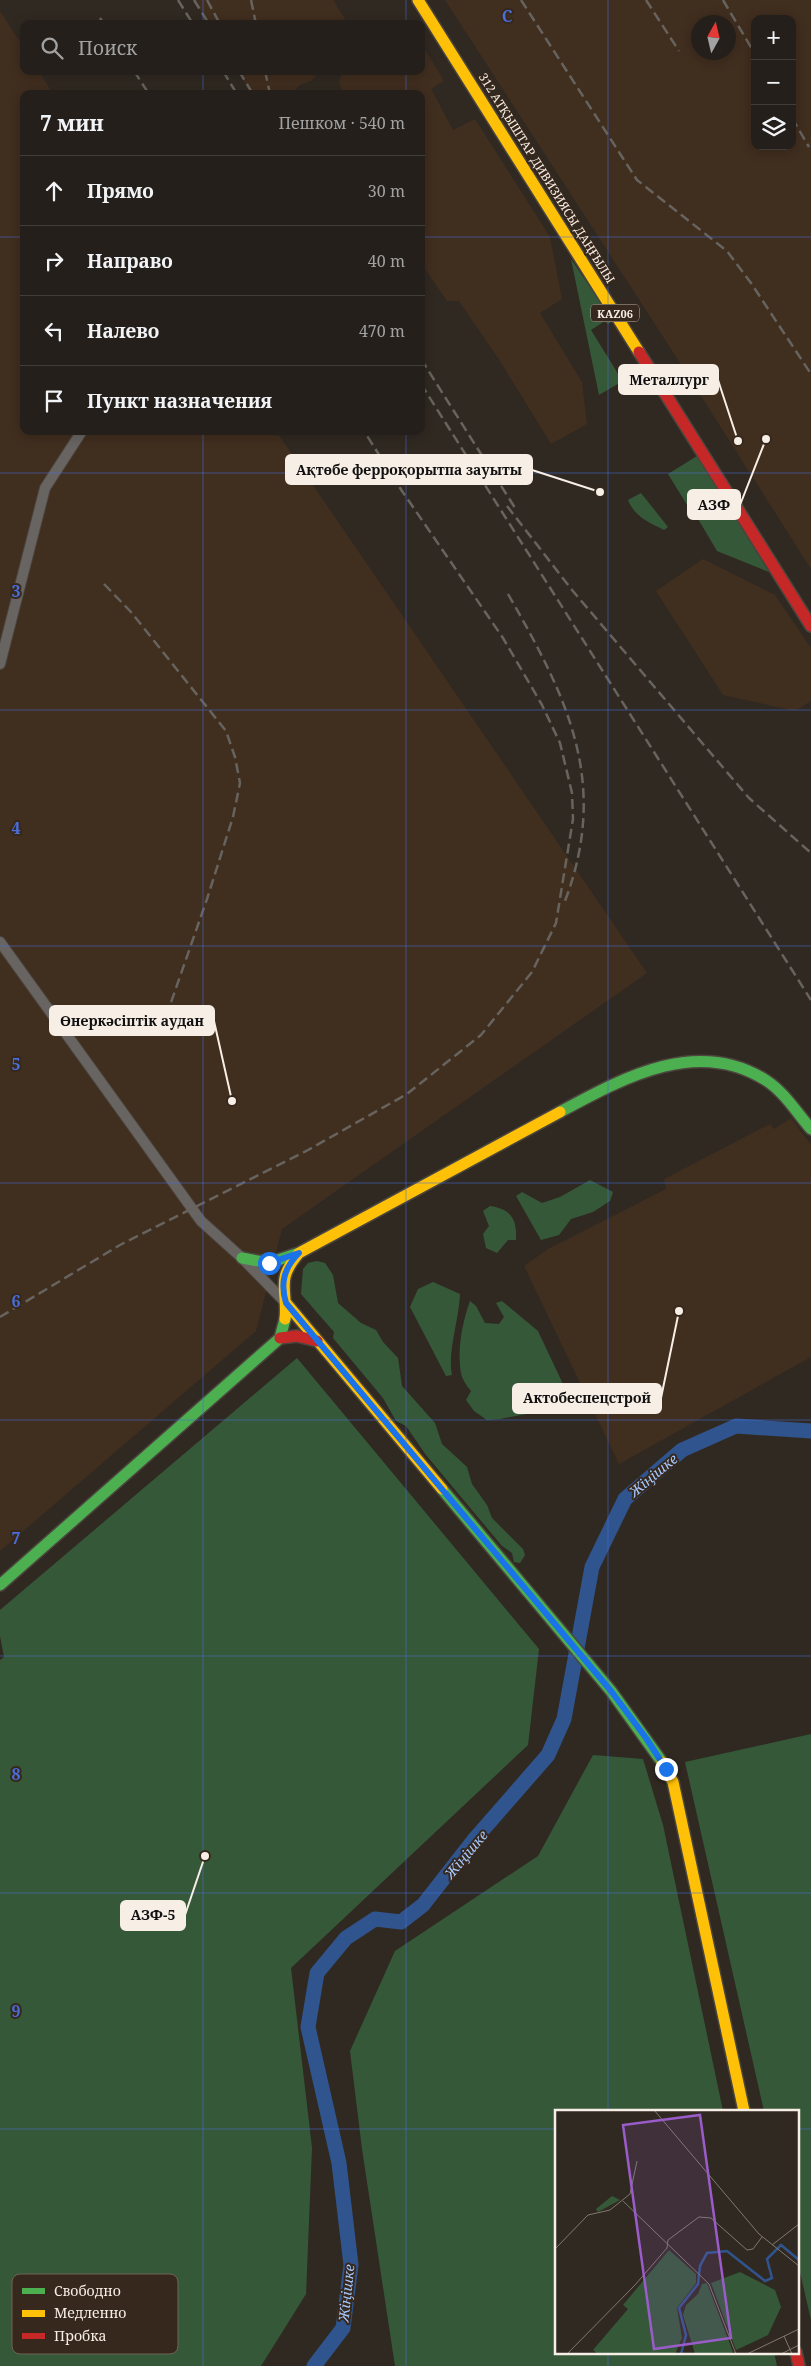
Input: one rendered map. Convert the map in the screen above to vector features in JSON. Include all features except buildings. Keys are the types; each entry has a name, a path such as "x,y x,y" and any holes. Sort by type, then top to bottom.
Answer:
{"main road":[{"name":"312 АТҚЫШТАР ДИВИЗИЯСЫ ДАҢҒЫЛЫ","path":"418,0 811,626"},
{"path":"242,1258 269,1263 299,1253 592,1095 656,1066 682,1062 708,1063 758,1076 776,1089 811,1129"},
{"path":"0,1585 280,1338 286,1323 286,1303 282,1285 285,1272 291,1261 299,1253"},
{"path":"286,1303 515,1574 611,1691 646,1738 673,1782 744,2110"},
{"path":"280,1338 297,1336 317,1341"}],"street":[{"path":"0,664 45,488 79,435"},
{"path":"0,942 201,1221 242,1258 286,1303"}],"shaded area":[{"path":"194,0 333,0 346,20 206,20"},
{"path":"445,0 811,0 811,569 673,352"},
{"path":"0,11 20,42 20,75 41,75 51,90 20,90 20,435 279,435 647,973 282,1229 256,1331 0,1551"},
{"path":"425,50 444,81 431,89 453,130 475,119 550,237 562,299 540,313 582,382 587,424 551,444 500,361 459,301 447,301 425,269 425,90 342,90 339,81 341,75 425,75"},
{"path":"240,75 316,75 311,81 299,85 295,90 249,90"},
{"path":"703,559 775,595 811,648 811,701 795,711 723,695 656,591"},
{"path":"791,1118 811,1145 811,1357 619,1464 524,1266 548,1249 666,1189 664,1179 770,1124 774,1129"}],"green space":[{"path":"571,259 613,321 608,324 605,321 591,330 620,377 626,374 628,378 599,395"},
{"path":"697,456 769,572 717,551 691,507 689,508 668,474"},
{"path":"641,493 668,527 664,530 634,511 628,500"},
{"path":"590,1180 613,1192 610,1201 593,1212 571,1219 559,1235 541,1240 516,1196 522,1192 542,1203 560,1197"},
{"path":"490,1206 497,1207 508,1213 515,1226 516,1240 508,1240 497,1253 486,1248 483,1234 489,1226 483,1211"},
{"path":"317,1261 325,1263 333,1275 338,1303 361,1323 376,1330 383,1342 398,1358 402,1386 435,1423 442,1444 467,1467 472,1484 487,1505 492,1518 523,1549 525,1555 520,1563 514,1562 512,1553 502,1546 426,1455 406,1426 396,1421 383,1398 333,1338 334,1332 301,1294 303,1269 308,1263"},
{"path":"433,1282 460,1294 451,1357 452,1375 446,1376 410,1307 418,1289"},
{"path":"470,1301 476,1306 485,1323 499,1324 504,1317 496,1303 502,1301 538,1331 562,1382 566,1399 553,1409 500,1419 487,1420 474,1411 466,1400 471,1391 462,1378 460,1364 461,1337"},
{"path":"297,1358 539,1649 528,1745 291,1968 312,2148 306,2294 261,2366 0,2366 0,1660 4,1657 0,1636 0,1610"},
{"path":"811,1734 811,2320 798,2263 798,2110 764,2110 685,1762"},
{"path":"593,1755 643,1759 663,1825 723,2110 555,2110 555,2354 774,2354 777,2366 395,2366 362,2149 350,2051 395,1951 538,1856"}],"waterway":[{"name":"Жіңішке","path":"314,2366 343,2328 351,2265 339,2163 308,2027 317,1973 346,1938 375,1919 401,1922 423,1905 473,1841 548,1755 564,1719 592,1567 625,1499 682,1450 736,1426 811,1431"}],"railway":[{"path":"178,0 190,20"},
{"path":"194,0 206,20"},
{"path":"207,0 218,20"},
{"path":"251,0 255,20"},
{"path":"521,0 637,180 727,251 751,283 811,374"},
{"path":"646,0 679,51"},
{"path":"723,0 751,47"},
{"path":"137,75 146,90"},
{"path":"225,75 235,90"},
{"path":"241,75 251,90"},
{"path":"266,75 269,90"},
{"path":"796,125 809,147"},
{"path":"425,365 517,511"},
{"path":"425,390 811,1000"},
{"path":"0,1317 120,1245 308,1150 407,1094 481,1035 532,972 556,923 573,819 572,793 560,743 542,705 503,638 402,491 367,435"},
{"path":"507,506 572,590 749,798 811,853"},
{"path":"104,584 131,612 226,731 235,757 240,783 233,817 207,899 160,1034"},
{"path":"508,594 548,669 564,705 576,742 582,779 583,817 578,858 565,901"}],"traffic: fast":[{"path":"560,1112 609,1086 635,1075 661,1067 688,1062 714,1062 741,1068 767,1081 785,1097 811,1129"},
{"path":"242,1258 269,1263 296,1254"},
{"path":"0,1585 280,1338 285,1319"},
{"path":"442,1489 611,1691 662,1762"}],"traffic: slow":[{"path":"418,0 639,352"},
{"path":"285,1319 285,1278 287,1271 299,1253 560,1112"},
{"path":"286,1303 442,1489"},
{"path":"662,1762 673,1782 744,2110"}],"traffic: jam":[{"path":"639,352 811,626"},
{"path":"280,1338 297,1336 317,1341"},
{"path":"796,2354 799,2366"}],"place":[{"name":"АЗФ","path":"766,439"},
{"name":"Металлург","path":"738,441"},
{"name":"Ақтөбе ферроқорытпа зауыты","path":"600,492"},
{"name":"Өнеркәсіптік аудан","path":"232,1101"},
{"name":"Актобеспецстрой","path":"679,1311"},
{"name":"АЗФ-5","path":"205,1856"}],"route":[{"path":"269,1263 279,1262 299,1253 291,1261 283,1278 283,1294 286,1303 515,1574 611,1691 646,1738 666,1769"}]}
